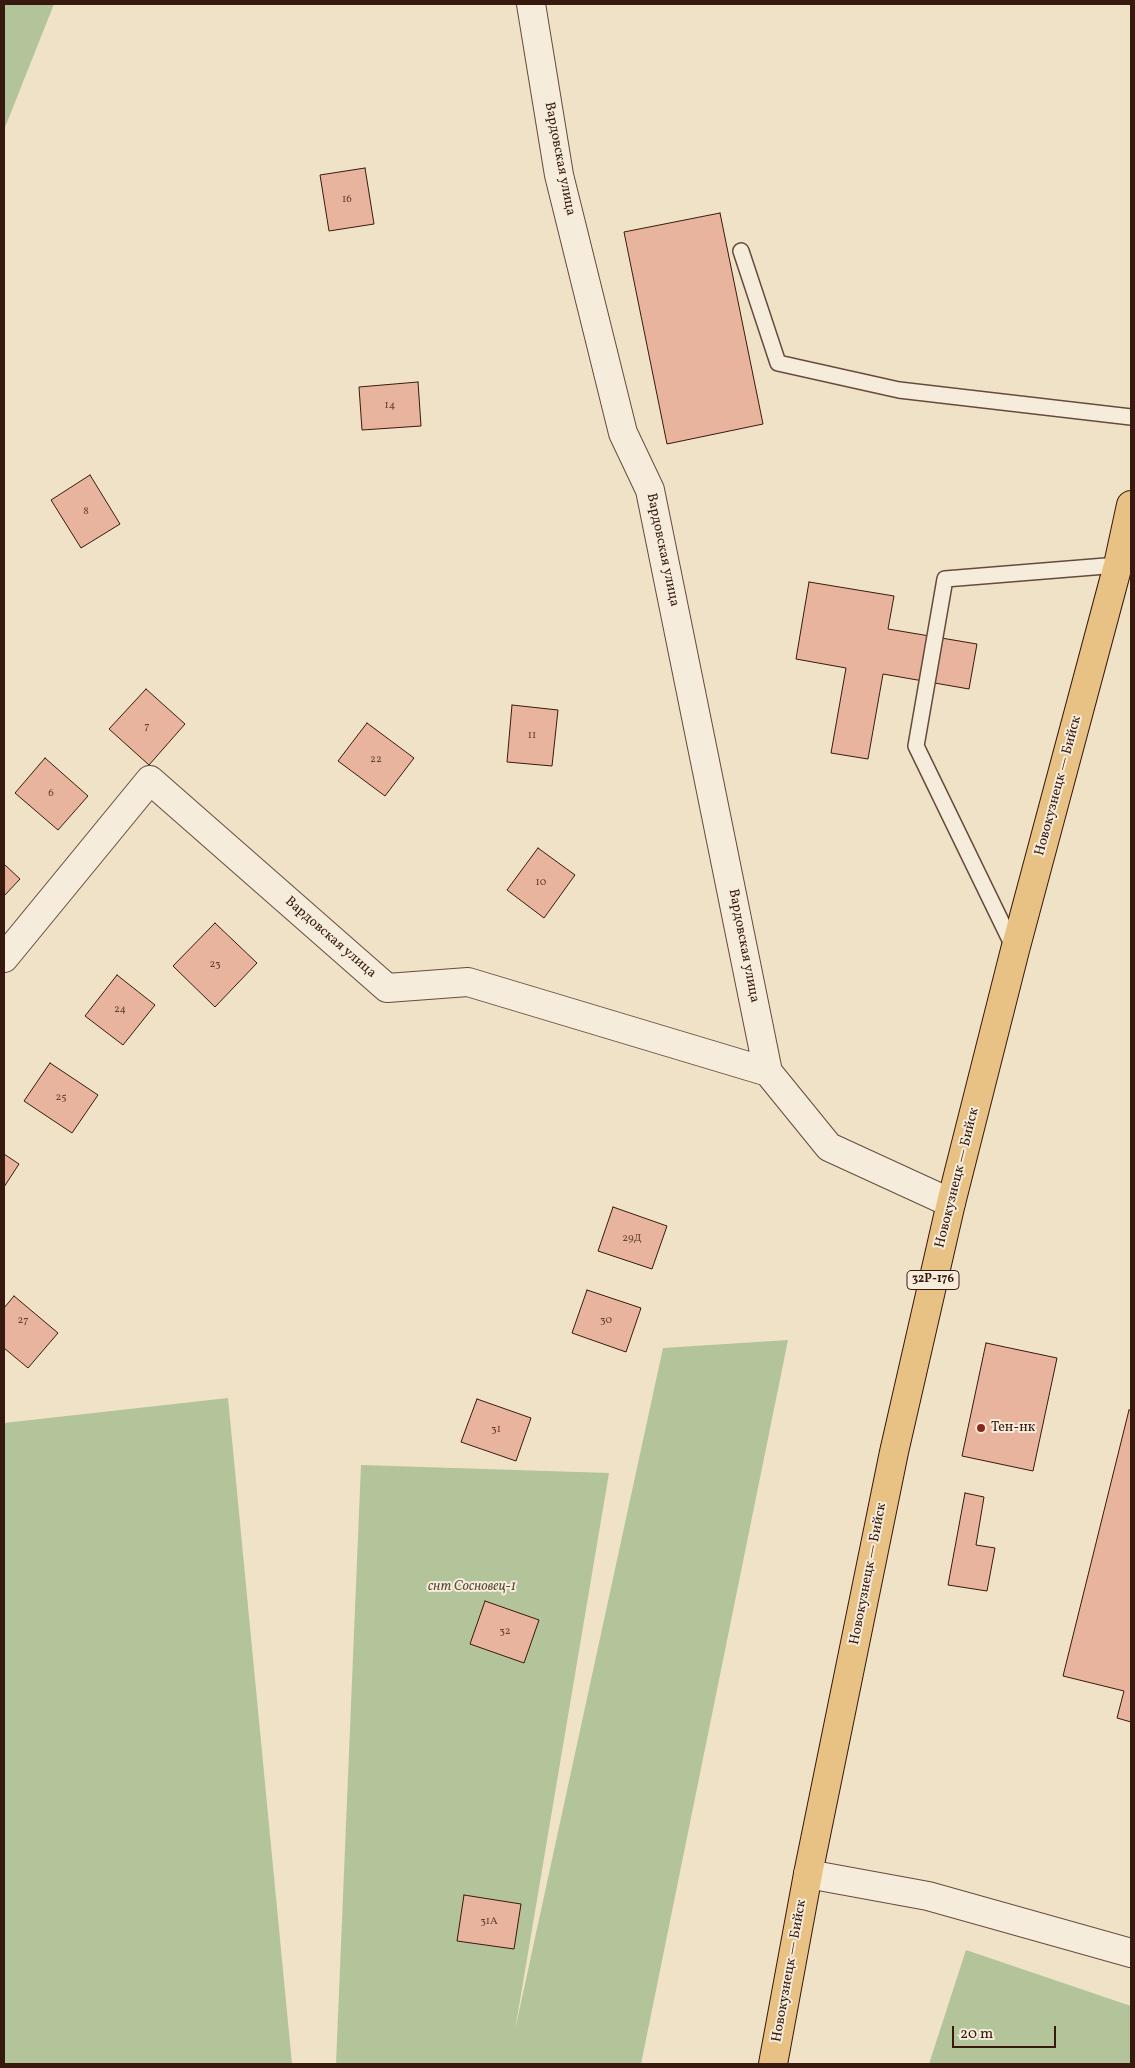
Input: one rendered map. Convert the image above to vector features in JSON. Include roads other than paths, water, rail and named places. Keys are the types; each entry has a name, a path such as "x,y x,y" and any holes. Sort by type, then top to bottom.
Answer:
{"main road":[{"name":"Новокузнецк — Бийск","path":"773,2064 808,1874 894,1452 950,1203 1015,950 1118,566 1131,505"}],"street":[{"name":"Вардовская улица","path":"531,4 559,175 623,433 650,490 768,1072 829,1147 950,1203"},
{"name":"Вардовская улица","path":"4,958 150,780 387,988 468,982 768,1072"},
{"path":"808,1874 928,1896 1131,1953"}],"lane":[{"path":"741,251 778,363 899,390 1131,417"},
{"path":"1015,950 916,746 945,579 1118,566"}],"place":[{"name":"Тен-нк","path":"981,1428"}],"park label":[{"name":"снт Сосновец-1","path":"472,1587"}]}
